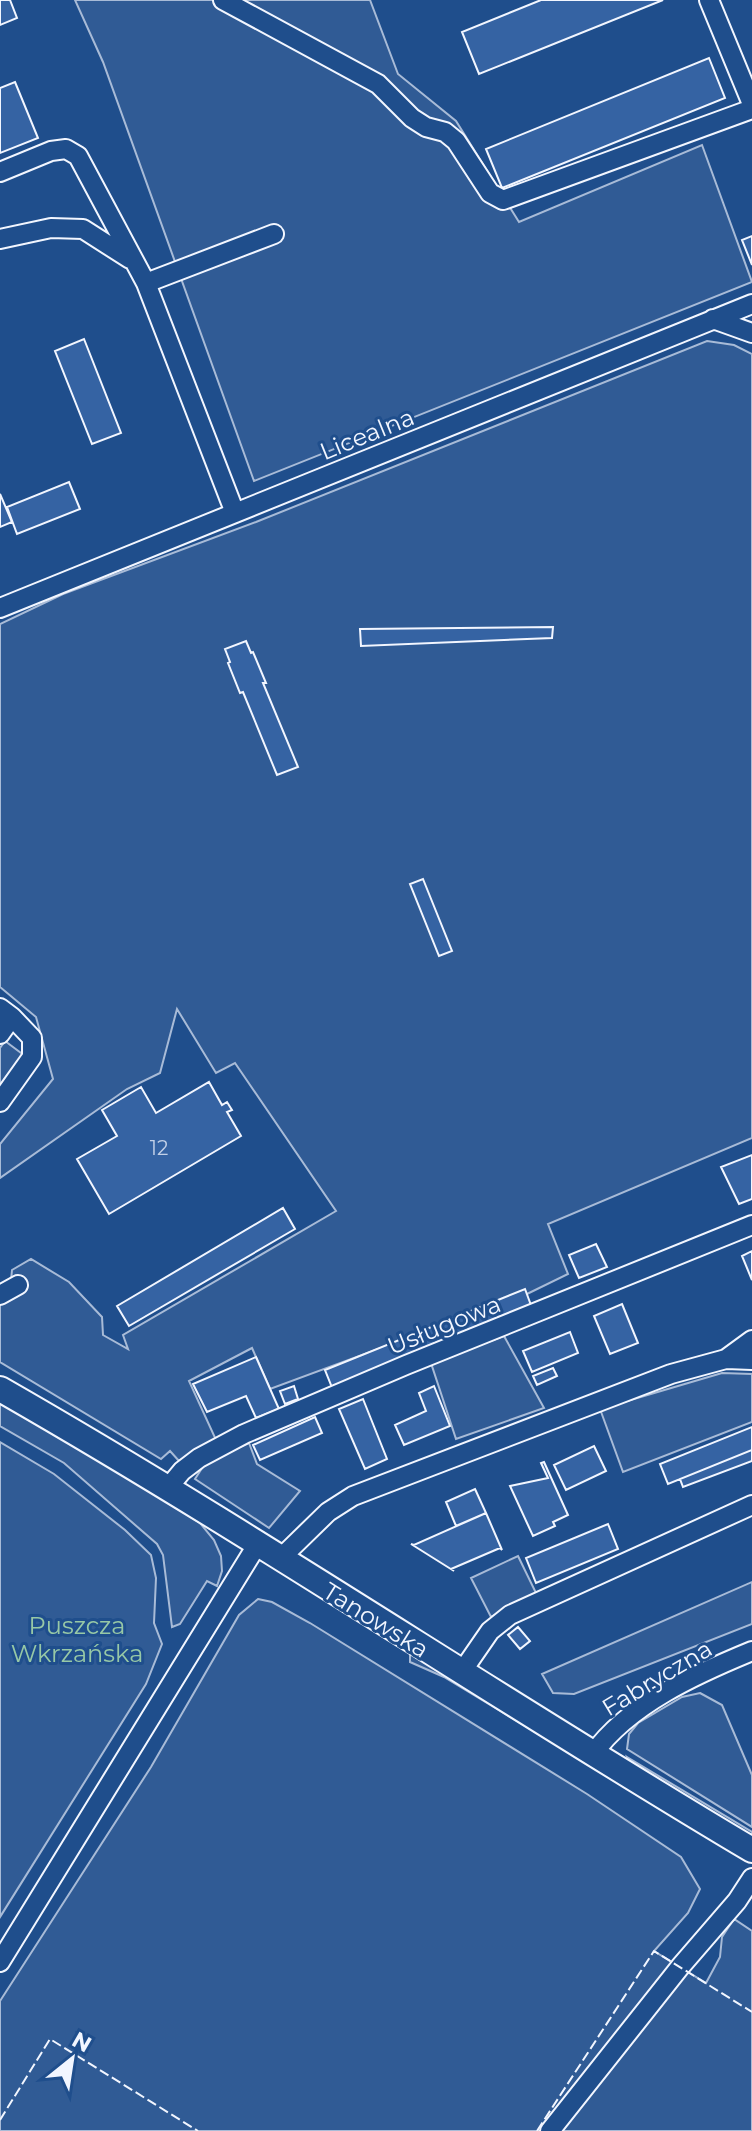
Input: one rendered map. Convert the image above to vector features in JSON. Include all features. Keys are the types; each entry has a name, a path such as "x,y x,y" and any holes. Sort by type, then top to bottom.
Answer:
{"main road":[{"name":"Tanowska","path":"0,1389 752,1850"}],"street":[{"path":"223,0 378,84 412,118 426,127 445,132 456,141 490,193 503,200 752,106 709,0"},
{"path":"0,172 51,151 66,149 78,156 146,283 235,513"},
{"path":"0,239 51,228 83,229 136,263"},
{"path":"146,283 274,234"},
{"name":"Licealna","path":"0,608 713,319 743,314 752,304"},
{"path":"713,319 752,333"},
{"path":"0,1034 6,1013 32,1038 32,1057 0,1102"},
{"name":"Usługowa","path":"167,1489 182,1471 199,1458 244,1434 752,1225"},
{"path":"0,1295 18,1285"},
{"path":"726,1359 752,1340"},
{"path":"282,1560 328,1512 353,1496 671,1374 726,1359 752,1360"},
{"path":"461,1673 490,1631 510,1615 752,1505"},
{"path":"0,1962 257,1545"},
{"name":"Fabryczna","path":"593,1754 623,1721 696,1677 751,1655"},
{"path":"550,2131 680,1967 745,1905 752,1878"}],"shaded area":[{"path":"75,0 370,0 398,74 456,121 519,222 702,145 752,282 254,481 103,62"},
{"path":"707,341 734,345 752,354 752,1138 548,1224 568,1274 527,1294 270,1389 252,1348 189,1381 217,1442 179,1461 170,1451 161,1459 0,1362 0,1305 10,1291 12,1270 31,1259 69,1282 102,1317 103,1335 128,1349 123,1335 336,1211 235,1063 216,1073 177,1009 160,1073 127,1089 0,1178 0,1144 53,1079 36,1017 0,987 0,624 63,594 256,522"},
{"path":"5,1041 25,1056 0,1090 0,1048"},
{"path":"504,1336 544,1408 456,1439 431,1363"},
{"path":"722,1373 752,1374 752,1422 623,1472 600,1409"},
{"path":"0,1397 200,1523 214,1540 221,1556 222,1571 217,1586 207,1581 180,1624 172,1627 163,1555 157,1544 64,1463 0,1426"},
{"name":"Puszcza Wkrzańska","path":"0,1442 54,1474 125,1530 151,1555 156,1578 154,1623 162,1644 146,1684 0,1917"},
{"path":"249,1443 257,1464 300,1491 269,1528 195,1479 206,1462"},
{"path":"518,1556 537,1595 491,1617 471,1578"},
{"path":"752,1582 752,1624 574,1694 553,1693 542,1674"},
{"path":"258,1599 272,1602 310,1623 587,1794 681,1857 700,1889 688,1913 654,1951 706,1983 720,1957 722,1937 734,1919 752,1931 752,2131 0,2131 0,2001 151,1767 239,1615"},
{"path":"410,1651 747,1860 444,1677 410,1662"},
{"path":"700,1693 722,1705 752,1775 752,1827 627,1749 629,1734 638,1723 682,1697"},
{"path":"627,1757 752,1832 752,1841 629,1762"}],"building":[{"path":"0,0 10,0 17,18 0,25"},
{"path":"541,0 663,0 479,74 462,32"},
{"path":"709,58 725,98 502,188 486,149"},
{"path":"15,82 38,138 0,153 0,88"},
{"path":"752,236 752,265 742,240"},
{"path":"84,339 121,433 92,444 55,351"},
{"path":"69,482 80,509 17,534 7,507"},
{"path":"0,494 12,522 0,527"},
{"path":"553,627 552,638 361,646 360,629"},
{"path":"246,641 266,683 263,683 298,767 277,775 228,663 225,649"},
{"path":"423,879 452,951 439,956 410,884"},
{"path":"209,1082 222,1105 227,1102 232,1110 227,1112 241,1136 109,1214 77,1159 117,1136 102,1110 141,1087 156,1113"},
{"path":"752,1155 752,1199 739,1204 721,1167"},
{"path":"283,1208 295,1229 129,1326 117,1306"},
{"path":"596,1244 607,1267 579,1278 569,1255"},
{"path":"752,1251 752,1280 742,1256"},
{"path":"525,1289 532,1308 333,1390 325,1370"},
{"path":"622,1304 638,1343 610,1354 594,1316"},
{"path":"570,1332 578,1353 532,1372 523,1351"},
{"path":"256,1357 279,1409 256,1418 246,1396 207,1412 193,1384"},
{"path":"553,1368 557,1376 537,1385 533,1376"},
{"path":"294,1386 298,1399 285,1404 280,1391"},
{"path":"434,1386 450,1426 404,1445 395,1425 426,1411 419,1393"},
{"path":"363,1399 387,1459 365,1469 339,1409"},
{"path":"315,1417 322,1433 260,1460 253,1445"},
{"path":"752,1427 752,1450 668,1484 660,1464"},
{"path":"594,1446 606,1471 566,1490 554,1465"},
{"path":"752,1450 752,1461 683,1487 680,1479"},
{"path":"544,1462 568,1515 553,1522 555,1526 533,1536 510,1486 548,1478 541,1463"},
{"path":"475,1489 486,1513 456,1526 446,1502"},
{"path":"486,1513 502,1550 500,1548 451,1569 454,1571 411,1544 414,1545"},
{"path":"608,1524 618,1549 536,1583 526,1558"},
{"path":"518,1627 530,1641 520,1649 508,1635"}],"fence":[{"path":"537,2131 654,1951 752,2012"},
{"path":"0,2120 50,2039 198,2131"}]}
